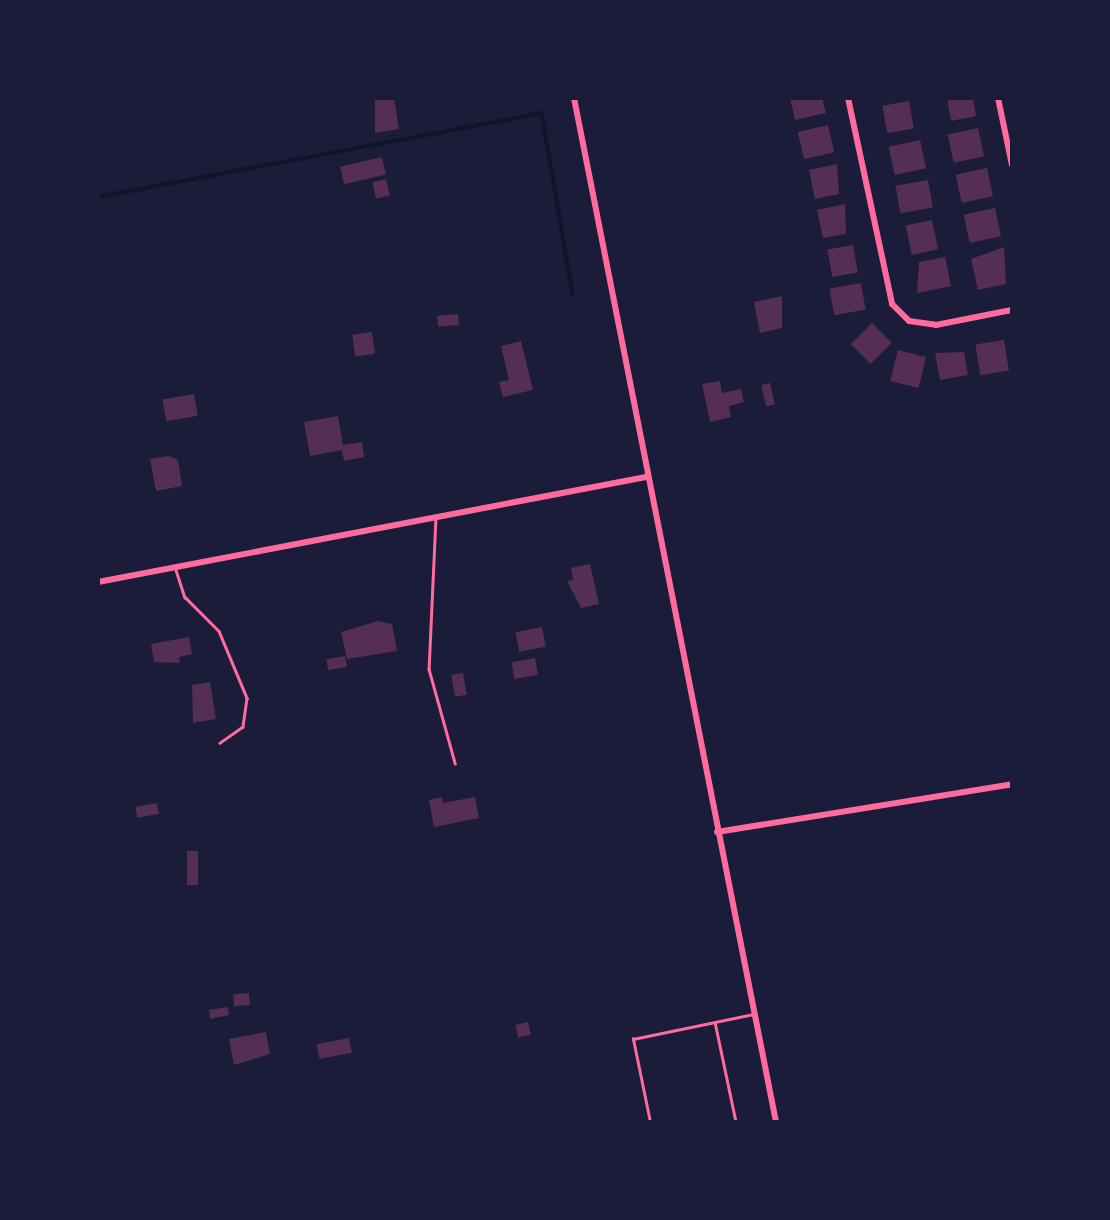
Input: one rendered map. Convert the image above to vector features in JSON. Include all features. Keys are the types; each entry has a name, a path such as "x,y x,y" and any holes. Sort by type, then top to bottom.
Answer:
{"street":[{"path":"573,98 776,1122"},
{"path":"848,98 891,304 909,321 936,325 1012,310"},
{"path":"998,98 1012,165"},
{"path":"98,582 646,477"},
{"path":"717,832 1012,784"}],"lane":[{"path":"436,517 429,669 455,763"},
{"path":"175,567 185,597 219,631 247,698 243,727 220,743"},
{"path":"650,1122 633,1039 754,1014"},
{"path":"715,1023 736,1122"}],"building":[{"path":"375,98 394,98 399,129 375,133"},
{"path":"790,98 822,98 826,113 795,120"},
{"path":"947,98 973,98 976,116 951,121"},
{"path":"909,101 914,129 887,133 882,106"},
{"path":"828,125 834,152 804,159 798,132"},
{"path":"978,128 984,156 954,163 948,134"},
{"path":"920,140 926,168 895,175 889,147"},
{"path":"382,157 386,175 344,184 340,167"},
{"path":"837,164 839,194 815,199 809,170"},
{"path":"987,168 993,196 962,203 956,175"},
{"path":"386,179 390,196 376,199 372,182"},
{"path":"928,180 933,208 900,213 896,186"},
{"path":"845,204 846,234 823,238 817,210"},
{"path":"995,208 1001,236 970,243 964,215"},
{"path":"932,220 938,249 912,255 906,226"},
{"path":"853,245 858,273 832,277 827,250"},
{"path":"1004,247 1006,284 978,290 971,259"},
{"path":"945,257 951,286 917,293 919,262"},
{"path":"861,283 866,310 834,315 829,289"},
{"path":"782,296 782,328 760,333 754,302"},
{"path":"458,314 459,325 438,327 437,316"},
{"path":"872,323 892,343 871,364 851,344"},
{"path":"372,332 375,354 355,357 352,335"},
{"path":"1004,340 1009,371 980,375 975,345"},
{"path":"521,341 533,390 503,397 499,382 509,380 501,346"},
{"path":"898,350 926,357 918,388 890,381"},
{"path":"964,352 968,375 940,380 935,353"},
{"path":"720,381 722,393 741,389 744,402 729,406 731,417 710,422 702,384"},
{"path":"770,383 775,404 766,406 761,385"},
{"path":"194,394 198,416 166,421 162,400"},
{"path":"338,416 343,445 362,442 364,457 344,461 342,450 310,456 304,422"},
{"path":"168,456 178,460 182,486 156,491 150,459"},
{"path":"590,564 599,604 581,608 567,581 573,580 571,568"},
{"path":"378,621 392,624 397,651 347,659 341,632"},
{"path":"542,627 546,647 519,652 515,632"},
{"path":"189,637 192,654 179,657 180,663 154,662 151,644"},
{"path":"345,656 347,667 328,670 326,659"},
{"path":"535,658 538,675 514,679 511,662"},
{"path":"463,673 467,695 455,697 451,675"},
{"path":"210,682 216,719 193,723 192,685"},
{"path":"442,797 443,803 475,797 479,818 434,827 429,800"},
{"path":"157,803 159,814 137,818 135,807"},
{"path":"187,851 198,851 198,885 187,885"},
{"path":"249,993 250,1005 234,1006 233,994"},
{"path":"228,1007 229,1015 210,1019 209,1010"},
{"path":"528,1022 531,1035 518,1038 515,1025"},
{"path":"266,1032 270,1054 234,1065 229,1039"},
{"path":"349,1038 352,1053 319,1059 317,1044"}],"waterway":[{"path":"98,197 542,113 573,295"}]}
